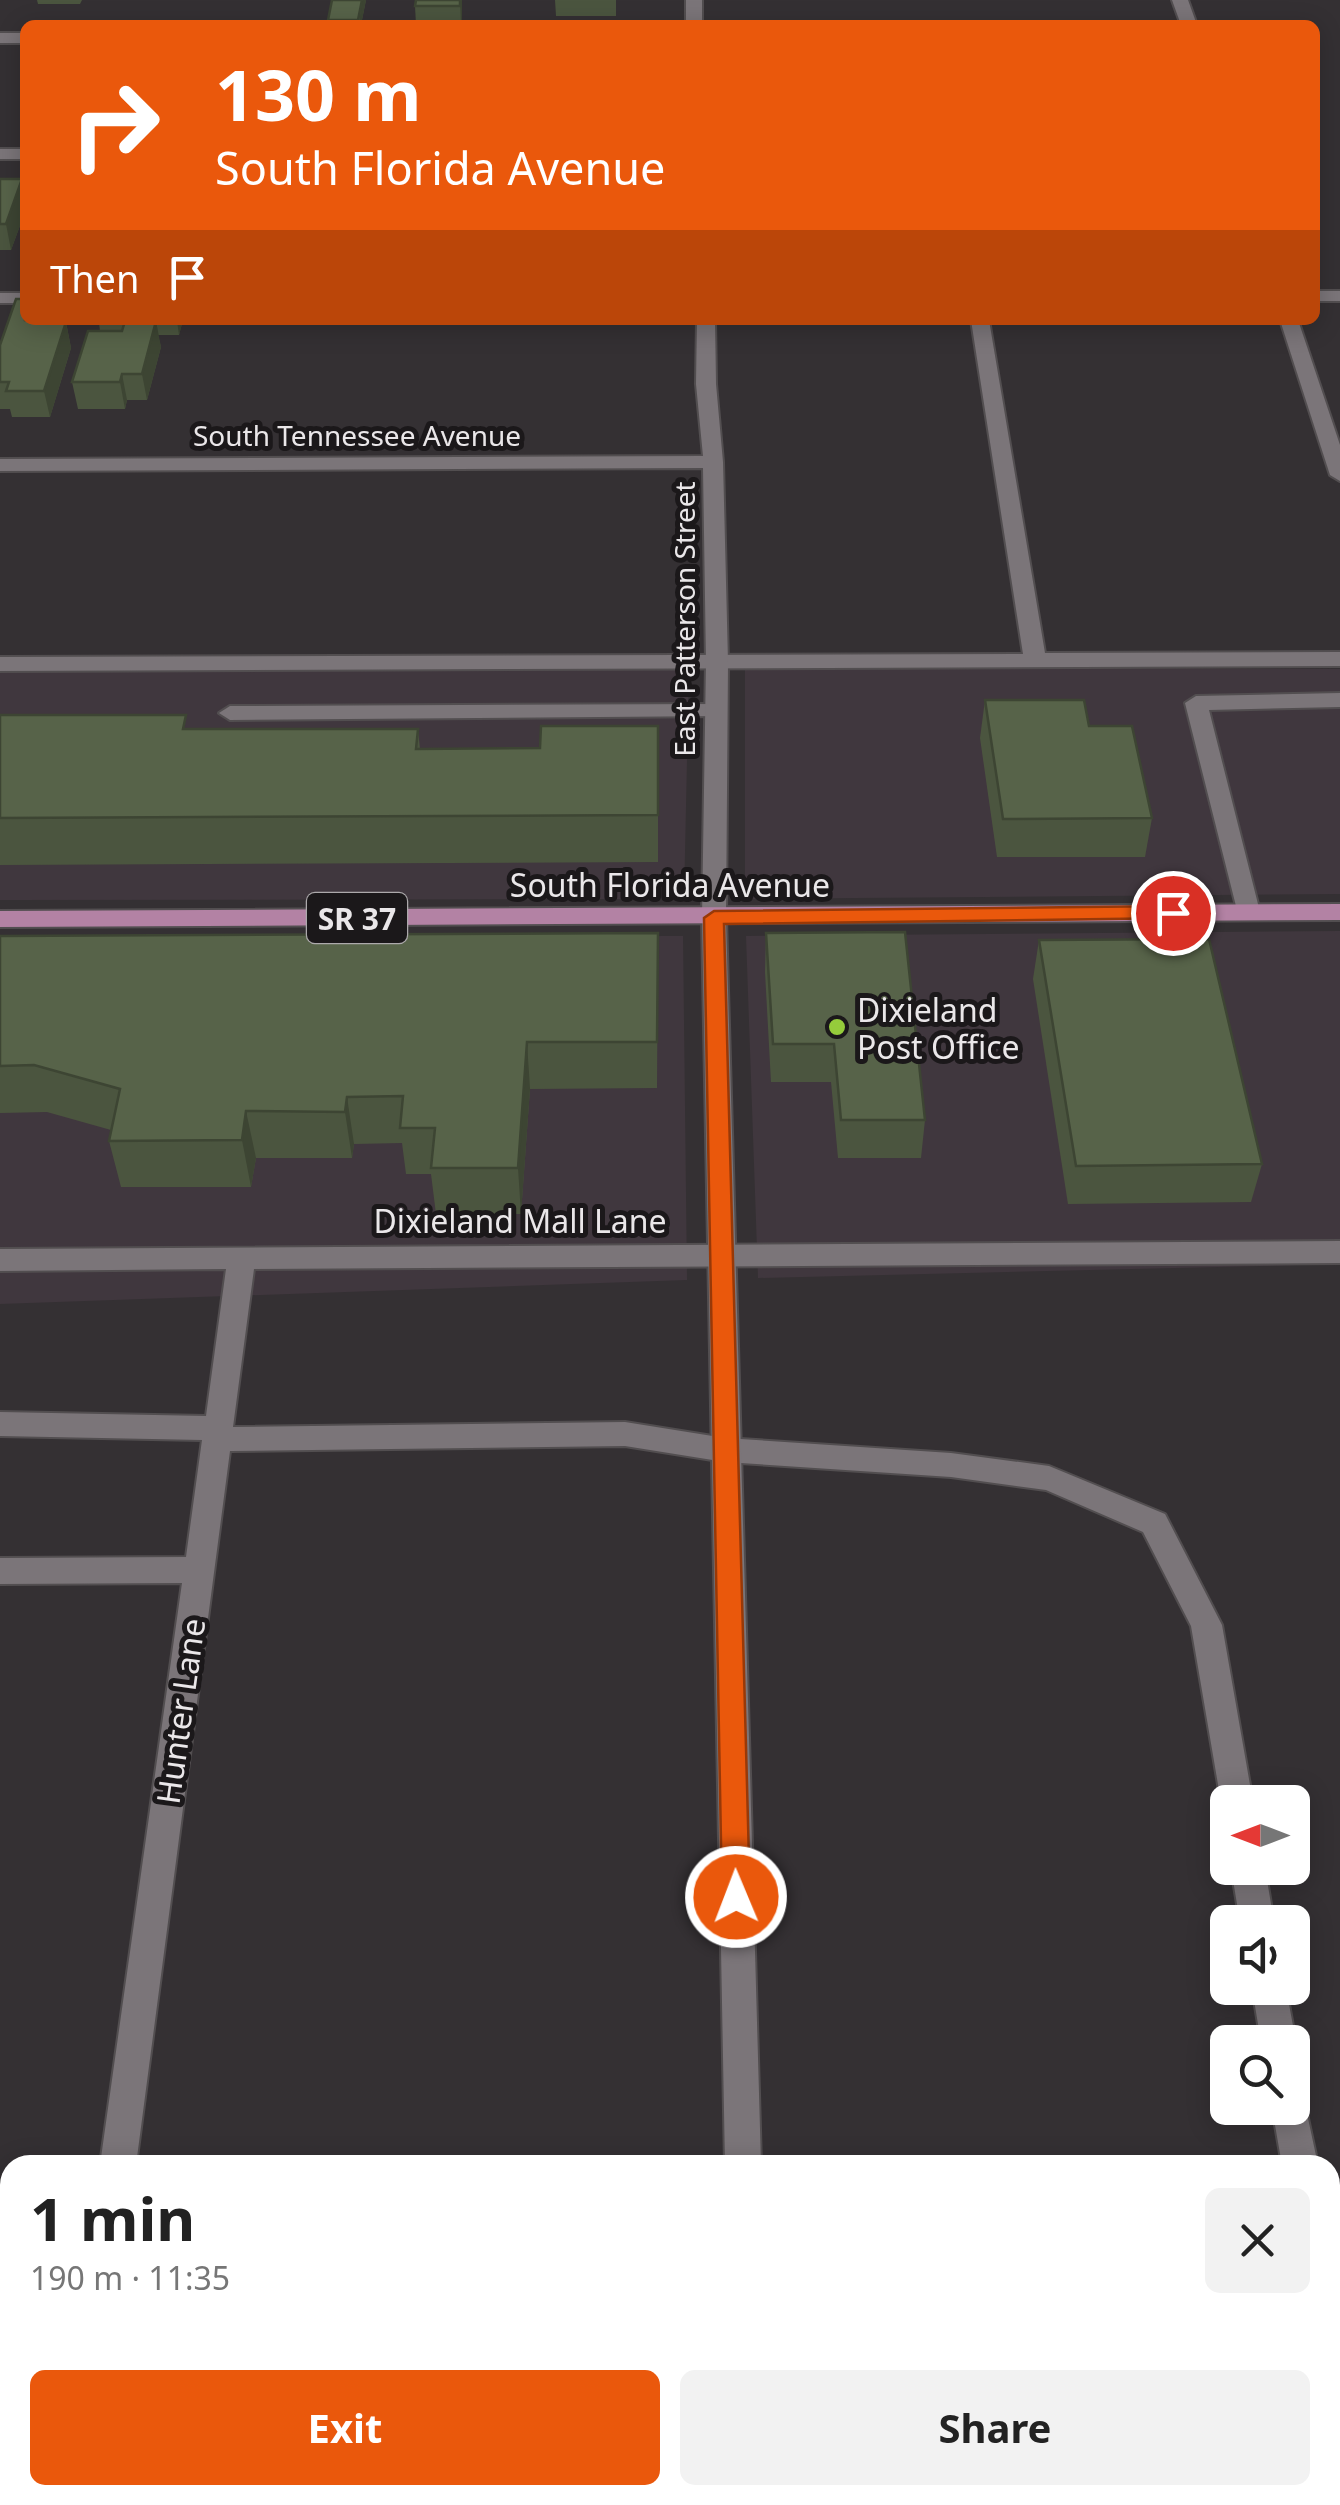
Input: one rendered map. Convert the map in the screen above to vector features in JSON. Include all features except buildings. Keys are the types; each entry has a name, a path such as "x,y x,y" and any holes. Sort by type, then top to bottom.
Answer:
{"main road":[{"name":"South Florida Avenue","path":"0,918 714,918 1340,912"}],"street":[{"name":"East Patterson Street","path":"706,325 706,384 713,462 717,662 714,918 743,2155"},
{"path":"981,325 1035,660"},
{"path":"1291,325 1340,475"},
{"name":"South Tennessee Avenue","path":"0,465 713,462"},
{"path":"0,664 1340,658"},
{"path":"1248,912 1196,703 1340,700"},
{"path":"230,713 716,711"},
{"name":"Dixieland Mall Lane","path":"0,1260 1340,1252"},
{"name":"Hunter Lane","path":"119,2155 242,1256"},
{"path":"0,1424 218,1434 626,1434 726,1450 951,1465 1049,1478 1154,1523 1206,1625 1234,1785"},
{"path":"0,1571 199,1570"},
{"path":"1293,2125 1298,2155"}],"shaded area":[{"path":"0,663 689,666 684,899 0,900"},
{"path":"745,667 1340,669 1340,894 745,899"},
{"path":"1340,931 1340,1264 758,1278 746,936"},
{"path":"683,936 687,1280 0,1304 0,937"}],"place":[{"name":"Dixieland Post Office","path":"837,1027"}],"route":[{"path":"736,1897 714,918 1173,913"}]}
